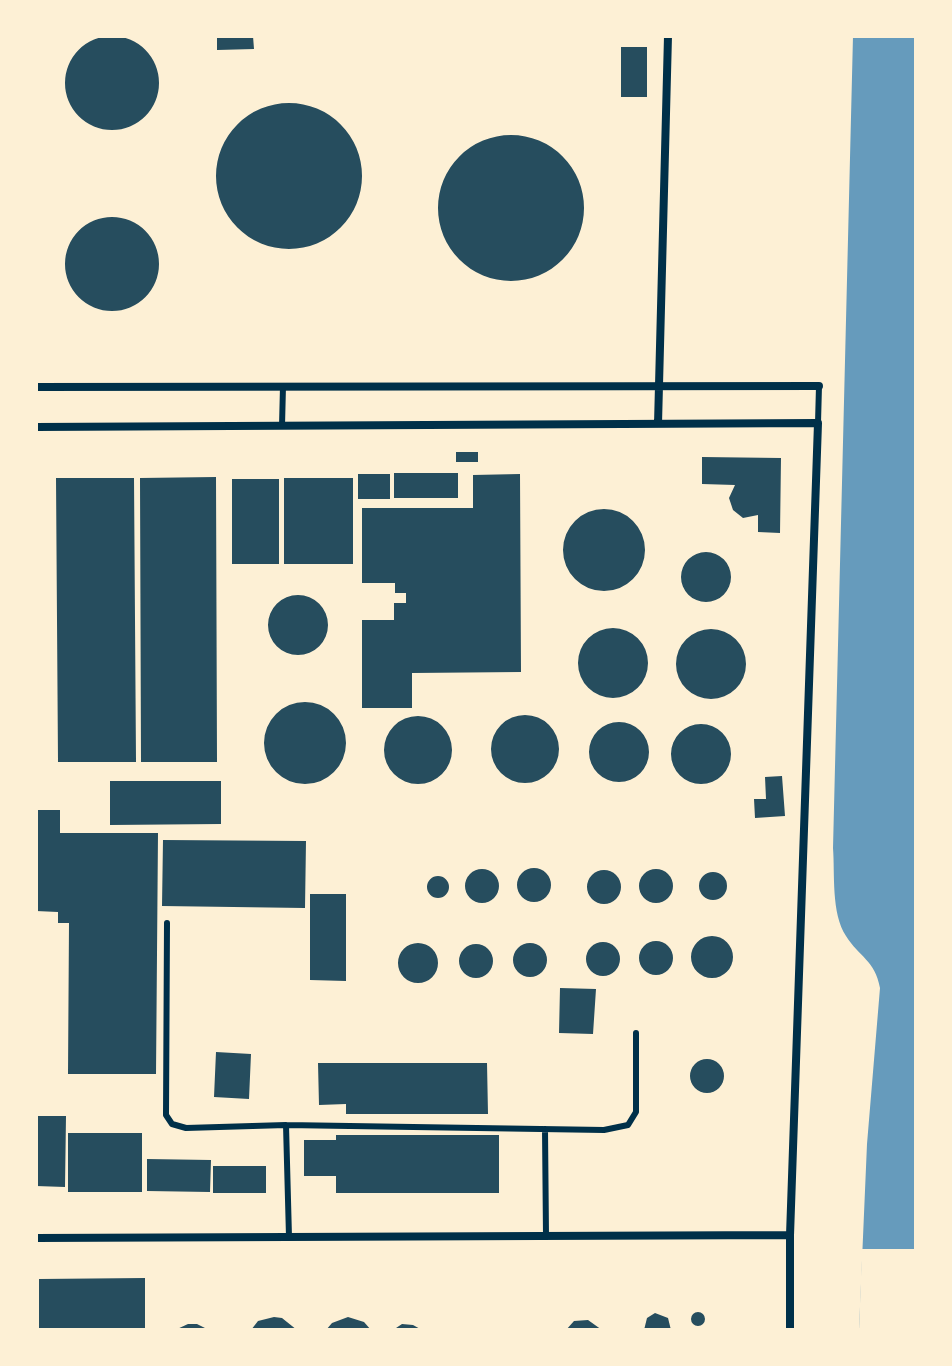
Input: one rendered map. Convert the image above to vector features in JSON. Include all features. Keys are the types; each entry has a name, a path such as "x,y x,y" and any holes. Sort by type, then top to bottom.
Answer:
{"street":[{"path":"658,424 668,36"},
{"path":"36,387 819,386"},
{"path":"36,427 818,423 790,1235 790,1330"},
{"path":"36,1238 790,1235"}],"lane":[{"path":"282,426 283,386"},
{"path":"818,423 819,386"},
{"path":"167,923 166,1115 172,1124 186,1128 286,1125 604,1130 628,1125 636,1112 636,1033"},
{"path":"286,1125 289,1237"},
{"path":"545,1129 546,1236"}],"water":[{"path":"853,36 916,36 916,1330 859,1330 867,1144 880,988 874,971 841,927 834,881"}],"pier":[{"path":"862,1249 916,1249 916,1330 859,1330"}],"building":[{"path":"112,36 130,40 145,50 155,65 159,83 155,101 145,116 130,126 112,130 94,126 79,116 69,101 65,83 69,65 79,50 94,40"},
{"path":"217,36 253,36 254,49 217,50"},
{"path":"621,47 647,47 647,97 621,97"},
{"path":"289,103 317,109 340,125 356,148 362,176 356,204 340,227 317,243 289,249 261,243 238,227 222,204 216,176 222,148 238,125 261,109"},
{"path":"511,135 539,141 562,157 578,180 584,208 578,236 562,259 539,275 511,281 483,275 460,259 444,236 438,208 444,180 460,157 483,141"},
{"path":"112,217 130,221 145,231 155,246 159,264 155,282 145,297 130,307 112,311 94,307 79,297 69,282 65,264 69,246 79,231 94,221"},
{"path":"456,452 478,452 478,462 456,462"},
{"path":"702,457 781,458 780,533 758,532 758,515 743,518 733,510 729,498 735,485 702,484"},
{"path":"394,473 458,473 458,498 394,498"},
{"path":"358,474 390,474 390,499 358,499"},
{"path":"520,474 521,672 412,673 412,708 362,708 362,620 394,620 394,603 406,603 406,593 395,593 395,583 362,583 362,508 473,508 473,475"},
{"path":"216,477 217,762 141,762 140,478"},
{"path":"56,478 134,478 136,762 58,762"},
{"path":"284,478 353,478 353,564 284,564"},
{"path":"232,479 279,479 279,564 232,564"},
{"path":"596,509 612,509 627,516 638,527 645,550 642,566 633,579 612,591 596,591 581,584 570,573 563,558 563,542 570,527 581,516"},
{"path":"706,552 724,559 731,577 724,595 706,602 688,595 681,577 688,559"},
{"path":"298,595 320,603 328,625 320,647 298,655 276,647 268,625 276,603"},
{"path":"613,628 638,638 648,663 638,688 613,698 588,688 578,663 588,638"},
{"path":"711,629 736,639 746,664 736,689 711,699 686,689 676,664 686,639"},
{"path":"305,702 321,706 334,714 342,727 346,743 342,759 334,772 321,780 305,784 289,780 276,772 268,759 264,743 268,727 276,714 289,706"},
{"path":"525,715 549,725 559,749 549,773 525,783 501,773 491,749 501,725"},
{"path":"425,716 446,731 452,750 450,763 442,774 425,784 411,784 394,774 386,763 384,743 394,726 405,718"},
{"path":"619,722 630,724 640,731 647,741 647,763 640,773 630,780 619,782 608,780 598,773 591,763 589,752 591,741 598,731 608,724"},
{"path":"701,724 712,726 722,733 729,743 729,765 722,775 712,782 701,784 690,782 680,775 673,765 671,754 673,743 680,733 690,726"},
{"path":"782,776 785,816 755,818 754,799 766,799 765,777"},
{"path":"110,781 221,781 221,824 110,825"},
{"path":"36,810 60,810 60,833 158,833 156,1074 68,1074 69,923 58,923 58,912 36,911"},
{"path":"163,840 306,841 305,908 162,906"},
{"path":"534,868 546,873 551,885 546,897 534,902 522,897 517,885 522,873"},
{"path":"482,869 494,874 499,886 494,898 482,903 470,898 465,886 470,874"},
{"path":"656,869 668,874 673,886 668,898 656,903 644,898 639,886 644,874"},
{"path":"604,870 616,875 621,887 616,899 604,904 592,899 587,887 592,875"},
{"path":"713,872 723,876 727,886 723,896 713,900 703,896 699,886 703,876"},
{"path":"438,876 446,879 449,887 446,895 438,898 430,895 427,887 430,879"},
{"path":"310,894 346,894 346,981 310,980"},
{"path":"712,936 727,942 733,957 727,972 712,978 697,972 691,957 697,942"},
{"path":"656,941 668,946 673,958 668,970 656,975 644,970 639,958 644,946"},
{"path":"603,942 615,947 620,959 615,971 603,976 591,971 586,959 591,947"},
{"path":"418,943 432,949 438,963 432,977 418,983 404,977 398,963 404,949"},
{"path":"530,943 542,948 547,960 542,972 530,977 518,972 513,960 518,948"},
{"path":"476,944 488,949 493,961 488,973 476,978 464,973 459,961 464,949"},
{"path":"560,988 596,989 593,1034 559,1033"},
{"path":"216,1052 251,1054 249,1099 214,1097"},
{"path":"707,1059 719,1064 724,1076 719,1088 707,1093 695,1088 690,1076 695,1064"},
{"path":"318,1063 487,1063 488,1114 346,1114 346,1104 319,1105"},
{"path":"36,1116 66,1116 65,1187 36,1186"},
{"path":"68,1133 142,1133 142,1192 68,1192"},
{"path":"336,1135 499,1135 499,1193 336,1193 336,1176 304,1176 304,1140 336,1140"},
{"path":"147,1159 211,1160 210,1192 147,1191"},
{"path":"213,1166 266,1166 266,1193 213,1193"},
{"path":"145,1278 145,1330 39,1330 39,1279"},
{"path":"698,1312 705,1319 698,1326 691,1319"},
{"path":"655,1313 668,1318 671,1330 644,1330 647,1318"},
{"path":"348,1317 364,1322 371,1330 326,1330 332,1323"},
{"path":"282,1318 297,1330 251,1330 258,1321"},
{"path":"588,1320 602,1330 566,1330 574,1321"},
{"path":"197,1324 209,1330 175,1330"},
{"path":"402,1324 413,1325 422,1330 393,1330"}]}
